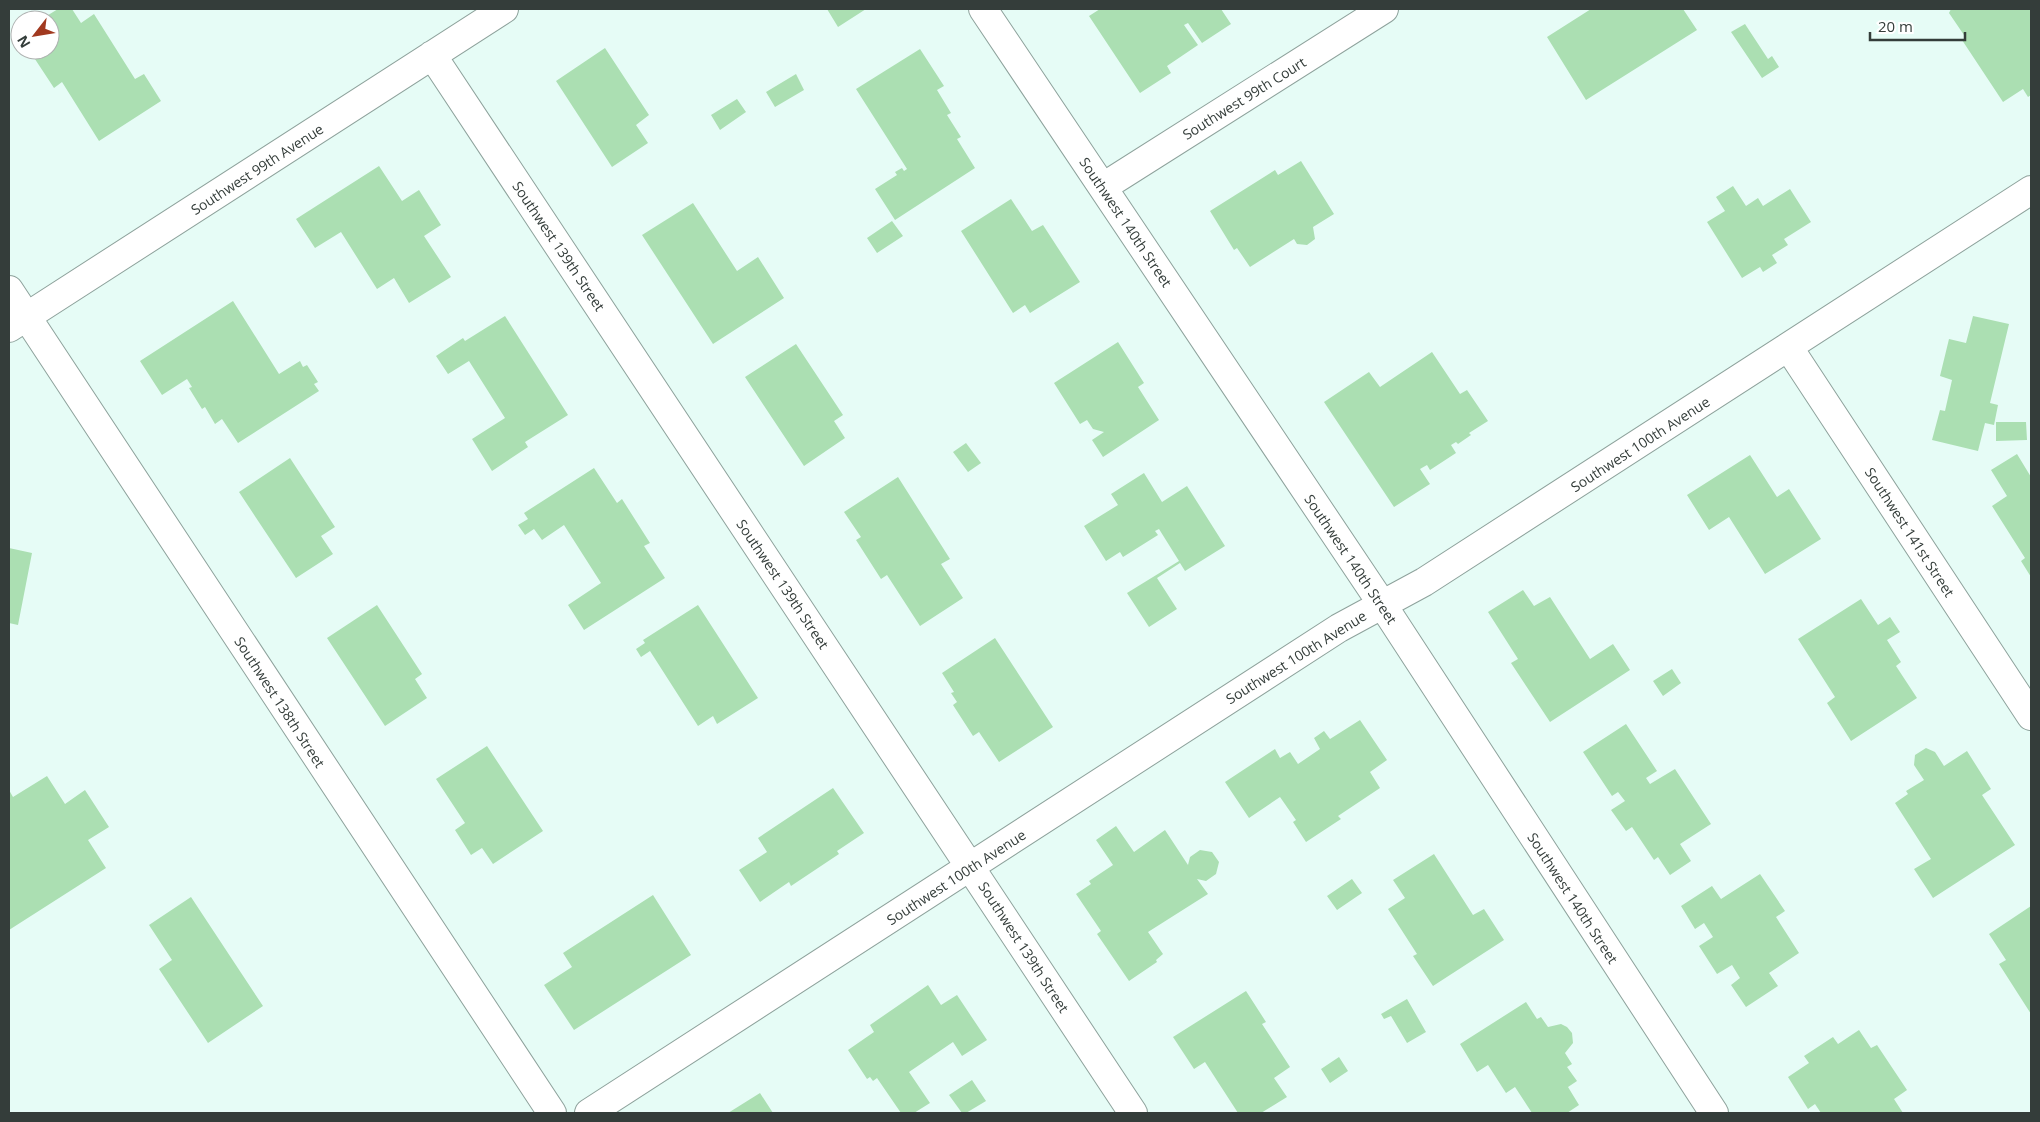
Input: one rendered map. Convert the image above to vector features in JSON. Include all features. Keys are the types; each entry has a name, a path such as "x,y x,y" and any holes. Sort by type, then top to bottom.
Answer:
{"street":[{"name":"Southwest 99th Avenue","path":"18,322 504,9"},
{"name":"Southwest 140th Street","path":"983,9 1382,604 1714,1113"},
{"name":"Southwest 99th Court","path":"1102,187 1384,9"},
{"name":"Southwest 139th Street","path":"432,56 1133,1113"},
{"name":"Southwest 100th Avenue","path":"589,1113 1339,628 1424,582 2031,190"},
{"name":"Southwest 138th Street","path":"9,290 18,322 552,1113"},
{"name":"Southwest 141st Street","path":"1789,348 2031,716"}],"building":[{"path":"72,9 81,23 94,14 135,79 144,74 161,101 99,141 62,82 54,88 36,60 60,60 60,10 56,10"},
{"path":"827,9 866,9 838,27"},
{"path":"1100,9 1221,9 1231,24 1202,43 1188,23 1184,25 1198,45 1167,66 1171,73 1140,93 1089,16"},
{"path":"1591,9 1683,9 1697,30 1586,100 1547,37"},
{"path":"1951,9 2031,9 2031,95 2028,97 2023,89 2003,102 1962,40 1966,38 1949,13"},
{"path":"1745,24 1768,59 1772,56 1779,67 1762,78 1731,32"},
{"path":"605,48 649,115 636,125 648,143 612,167 556,81"},
{"path":"920,49 944,86 937,90 951,113 947,115 961,137 957,139 975,168 895,220 875,189 897,175 895,172 902,168 904,171 907,169 856,89"},
{"path":"796,74 804,90 775,107 766,92"},
{"path":"737,99 746,112 720,130 711,115"},
{"path":"1301,161 1334,214 1313,227 1315,239 1307,245 1297,244 1294,239 1250,267 1237,248 1234,250 1210,211 1275,170 1278,175"},
{"path":"379,166 402,201 419,190 441,225 424,236 451,277 409,303 394,278 377,289 341,232 315,248 296,219"},
{"path":"1733,186 1746,206 1758,198 1763,206 1790,189 1811,222 1784,239 1788,245 1772,255 1777,263 1763,272 1760,267 1742,278 1707,222 1725,211 1716,197"},
{"path":"1011,199 1032,231 1043,225 1080,282 1030,313 1025,305 1013,313 961,231"},
{"path":"693,203 737,271 758,257 784,298 713,344 642,235"},
{"path":"892,221 903,236 877,253 867,238"},
{"path":"233,301 279,374 300,361 303,367 307,365 318,382 314,384 319,391 238,443 222,419 215,424 205,407 202,409 189,388 192,387 187,379 162,395 140,361"},
{"path":"505,316 568,415 525,442 528,447 492,471 472,439 505,418 469,361 448,374 436,356 463,338 465,341"},
{"path":"1973,316 2009,324 1990,403 1998,405 1994,425 1985,423 1978,451 1932,440 1940,410 1945,411 1952,380 1940,376 1949,339 1966,343"},
{"path":"1118,342 1144,383 1138,387 1159,420 1103,457 1092,440 1104,432 1093,429 1087,420 1080,424 1054,383"},
{"path":"796,344 843,415 834,421 845,438 804,466 745,377"},
{"path":"1432,352 1460,394 1467,390 1488,421 1469,433 1471,435 1458,444 1456,442 1451,445 1456,453 1430,470 1427,465 1420,469 1430,484 1394,507 1324,402 1369,372 1380,387"},
{"path":"1996,422 2026,422 2027,440 1996,441"},
{"path":"966,443 981,463 968,472 953,452"},
{"path":"2017,454 2031,477 2031,577 2021,561 2025,558 1992,506 2007,496 1991,470"},
{"path":"1750,455 1777,497 1789,489 1821,539 1765,574 1729,517 1709,530 1687,495"},
{"path":"290,458 335,527 321,536 333,554 296,578 239,492"},
{"path":"594,468 617,503 622,499 650,543 644,546 665,578 584,630 568,605 601,583 564,525 542,540 534,529 525,535 518,525 528,519 524,513"},
{"path":"1144,473 1162,502 1187,486 1225,546 1185,571 1180,563 1157,578 1177,609 1149,627 1127,593 1179,561 1159,529 1155,531 1158,535 1123,557 1120,552 1106,561 1084,526 1118,505 1111,494"},
{"path":"898,477 950,559 941,564 963,598 920,626 887,575 881,579 856,540 861,537 844,512"},
{"path":"9,548 32,553 18,625 9,623"},
{"path":"1523,590 1534,606 1550,597 1590,659 1613,644 1630,670 1550,722 1511,663 1518,659 1488,612"},
{"path":"1861,599 1878,625 1890,617 1900,632 1887,640 1901,662 1896,666 1917,698 1851,741 1827,703 1835,697 1798,639"},
{"path":"377,605 422,674 415,679 427,698 385,726 327,638"},
{"path":"698,605 758,698 717,724 713,716 698,726 650,651 641,657 636,649 645,643 643,640"},
{"path":"995,638 1053,727 999,762 979,732 973,736 953,705 957,702 951,693 954,692 942,673"},
{"path":"1672,669 1681,683 1663,696 1653,681"},
{"path":"1360,720 1387,760 1370,772 1380,788 1338,816 1341,819 1306,842 1293,822 1296,820 1280,797 1249,818 1225,782 1275,749 1280,758 1290,752 1298,764 1320,749 1314,738 1324,731 1330,739"},
{"path":"1626,724 1657,771 1646,778 1650,784 1675,769 1711,824 1680,844 1691,861 1670,875 1658,857 1654,860 1632,827 1626,831 1611,810 1625,801 1618,792 1612,796 1583,752"},
{"path":"487,746 543,831 493,864 482,848 471,855 455,830 465,823 436,779"},
{"path":"1926,748 1935,752 1944,766 1967,751 1991,789 1982,795 2015,845 1933,898 1914,869 1931,859 1895,803 1908,794 1906,791 1924,780 1914,765 1915,755"},
{"path":"47,776 65,804 85,790 109,827 88,840 106,868 9,930 9,790 13,797"},
{"path":"833,788 864,833 837,851 839,854 791,886 789,882 760,902 739,870 767,852 758,838"},
{"path":"1116,826 1134,852 1165,830 1188,865 1190,857 1200,850 1212,852 1219,862 1216,874 1206,881 1197,879 1208,894 1148,932 1163,954 1156,960 1157,962 1129,981 1097,934 1101,931 1076,894 1091,884 1089,881 1113,865 1096,840"},
{"path":"1434,854 1473,915 1484,909 1504,940 1433,986 1413,956 1417,954 1388,909 1405,898 1393,880"},
{"path":"1760,874 1785,911 1776,917 1799,953 1769,973 1778,986 1746,1007 1731,985 1740,978 1732,965 1717,974 1699,946 1713,937 1704,923 1695,929 1681,906 1712,886 1721,899"},
{"path":"1352,879 1362,893 1337,910 1327,896"},
{"path":"653,895 691,955 574,1030 544,985 572,967 563,953"},
{"path":"191,897 263,1006 208,1043 159,969 172,960 149,925"},
{"path":"2031,906 2031,1014 1999,964 2006,960 1989,934"},
{"path":"928,985 941,1005 957,995 987,1040 962,1056 953,1042 909,1072 930,1103 914,1113 901,1113 877,1078 873,1081 870,1077 867,1079 848,1050 874,1032 870,1025"},
{"path":"1246,991 1266,1022 1262,1024 1290,1067 1274,1078 1287,1097 1261,1113 1238,1113 1205,1062 1194,1069 1173,1037"},
{"path":"1407,999 1426,1032 1407,1043 1391,1016 1384,1019 1381,1014"},
{"path":"1526,1002 1537,1019 1541,1017 1548,1027 1561,1024 1572,1033 1573,1043 1565,1053 1572,1064 1567,1067 1577,1081 1568,1087 1579,1105 1567,1113 1532,1113 1515,1087 1506,1093 1488,1065 1477,1072 1460,1044"},
{"path":"1859,1030 1871,1048 1877,1045 1907,1090 1894,1099 1903,1113 1821,1113 1815,1104 1808,1109 1788,1077 1809,1063 1804,1056 1833,1037 1838,1044"},
{"path":"1339,1057 1348,1071 1330,1083 1321,1069"},
{"path":"972,1080 986,1101 966,1113 962,1113 949,1095"},
{"path":"760,1093 773,1113 728,1113"}]}
